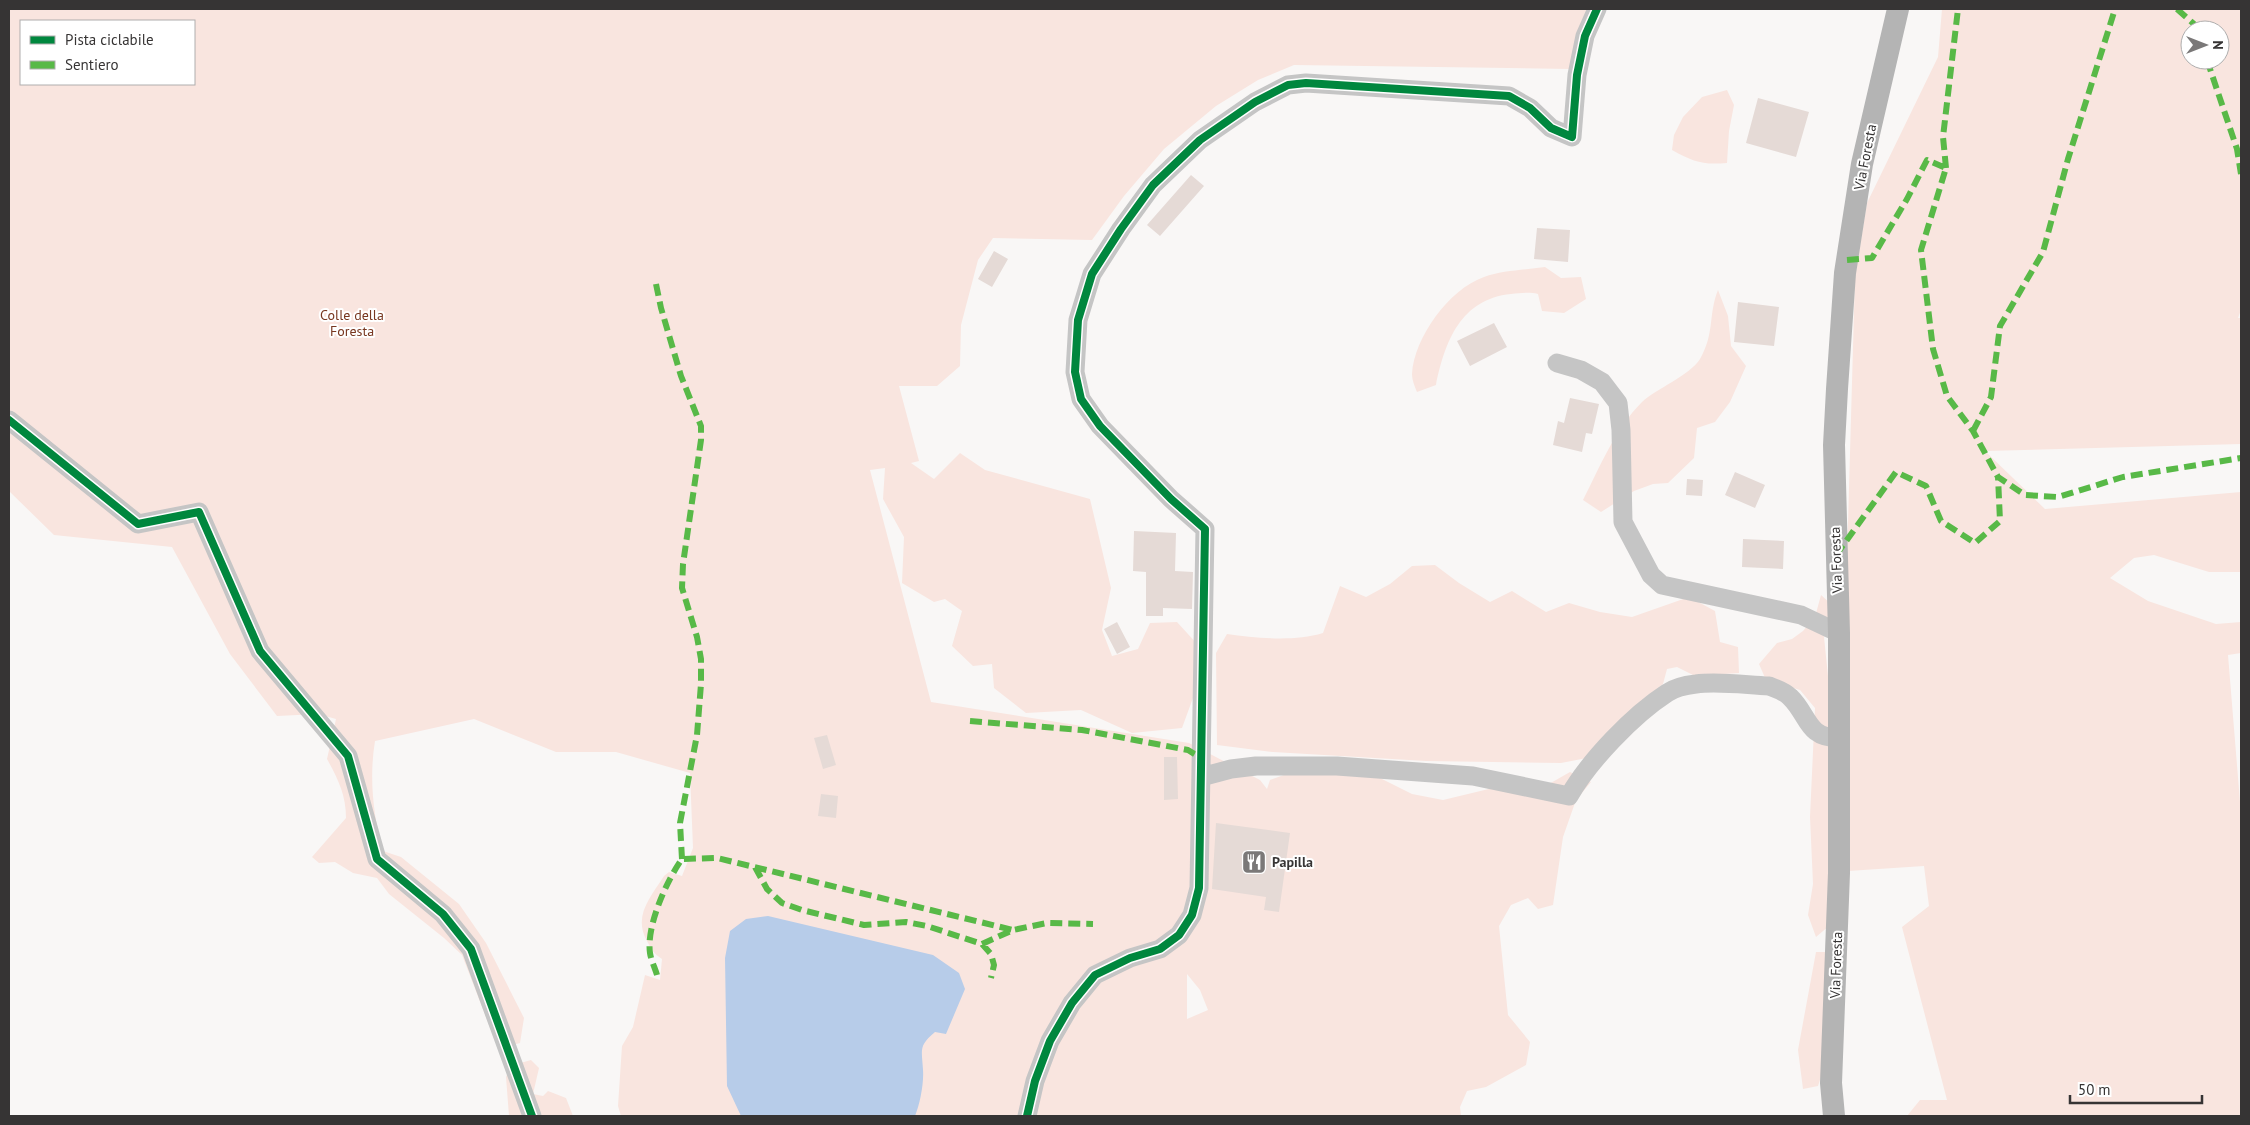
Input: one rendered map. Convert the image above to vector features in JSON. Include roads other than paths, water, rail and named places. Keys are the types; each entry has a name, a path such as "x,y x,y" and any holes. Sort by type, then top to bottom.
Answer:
{"main road":[{"name":"Via Foresta","path":"1834,1116 1831,1083 1839,873 1839,633 1834,445 1845,273 1862,164 1898,9"}],"street":[{"path":"1027,1116 1035,1080 1050,1041 1072,1002 1095,975 1130,958 1160,949 1179,935 1192,915 1199,888 1205,529 1170,499 1106,432 1081,399 1075,372 1078,320 1092,274 1121,228 1153,185 1200,140 1255,102 1288,85 1306,83 1509,96 1530,108 1550,128 1572,137 1577,75 1585,36 1598,9"},
{"path":"1557,363 1581,370 1602,382 1618,403 1621,430 1623,522 1638,552 1662,586 1801,615 1839,633"},
{"path":"9,420 138,524 199,512 260,651 348,756 377,859 443,914 471,949 532,1116"},
{"path":"1201,777 1231,769 1256,766 1337,766 1473,776 1569,796 1592,764 1646,709 1668,692 1697,683 1769,686 1778,689 1792,698 1808,724 1817,732 1828,738 1839,738"}],"water":[{"path":"768,916 933,955 959,973 965,989 946,1034 935,1032 923,1045 922,1087 915,1116 741,1116 727,1086 725,958 730,931 746,919"}],"place":[{"name":"Papilla","path":"1254,862"}],"park label":[{"name":"Colle della Foresta","path":"352,324"}]}
